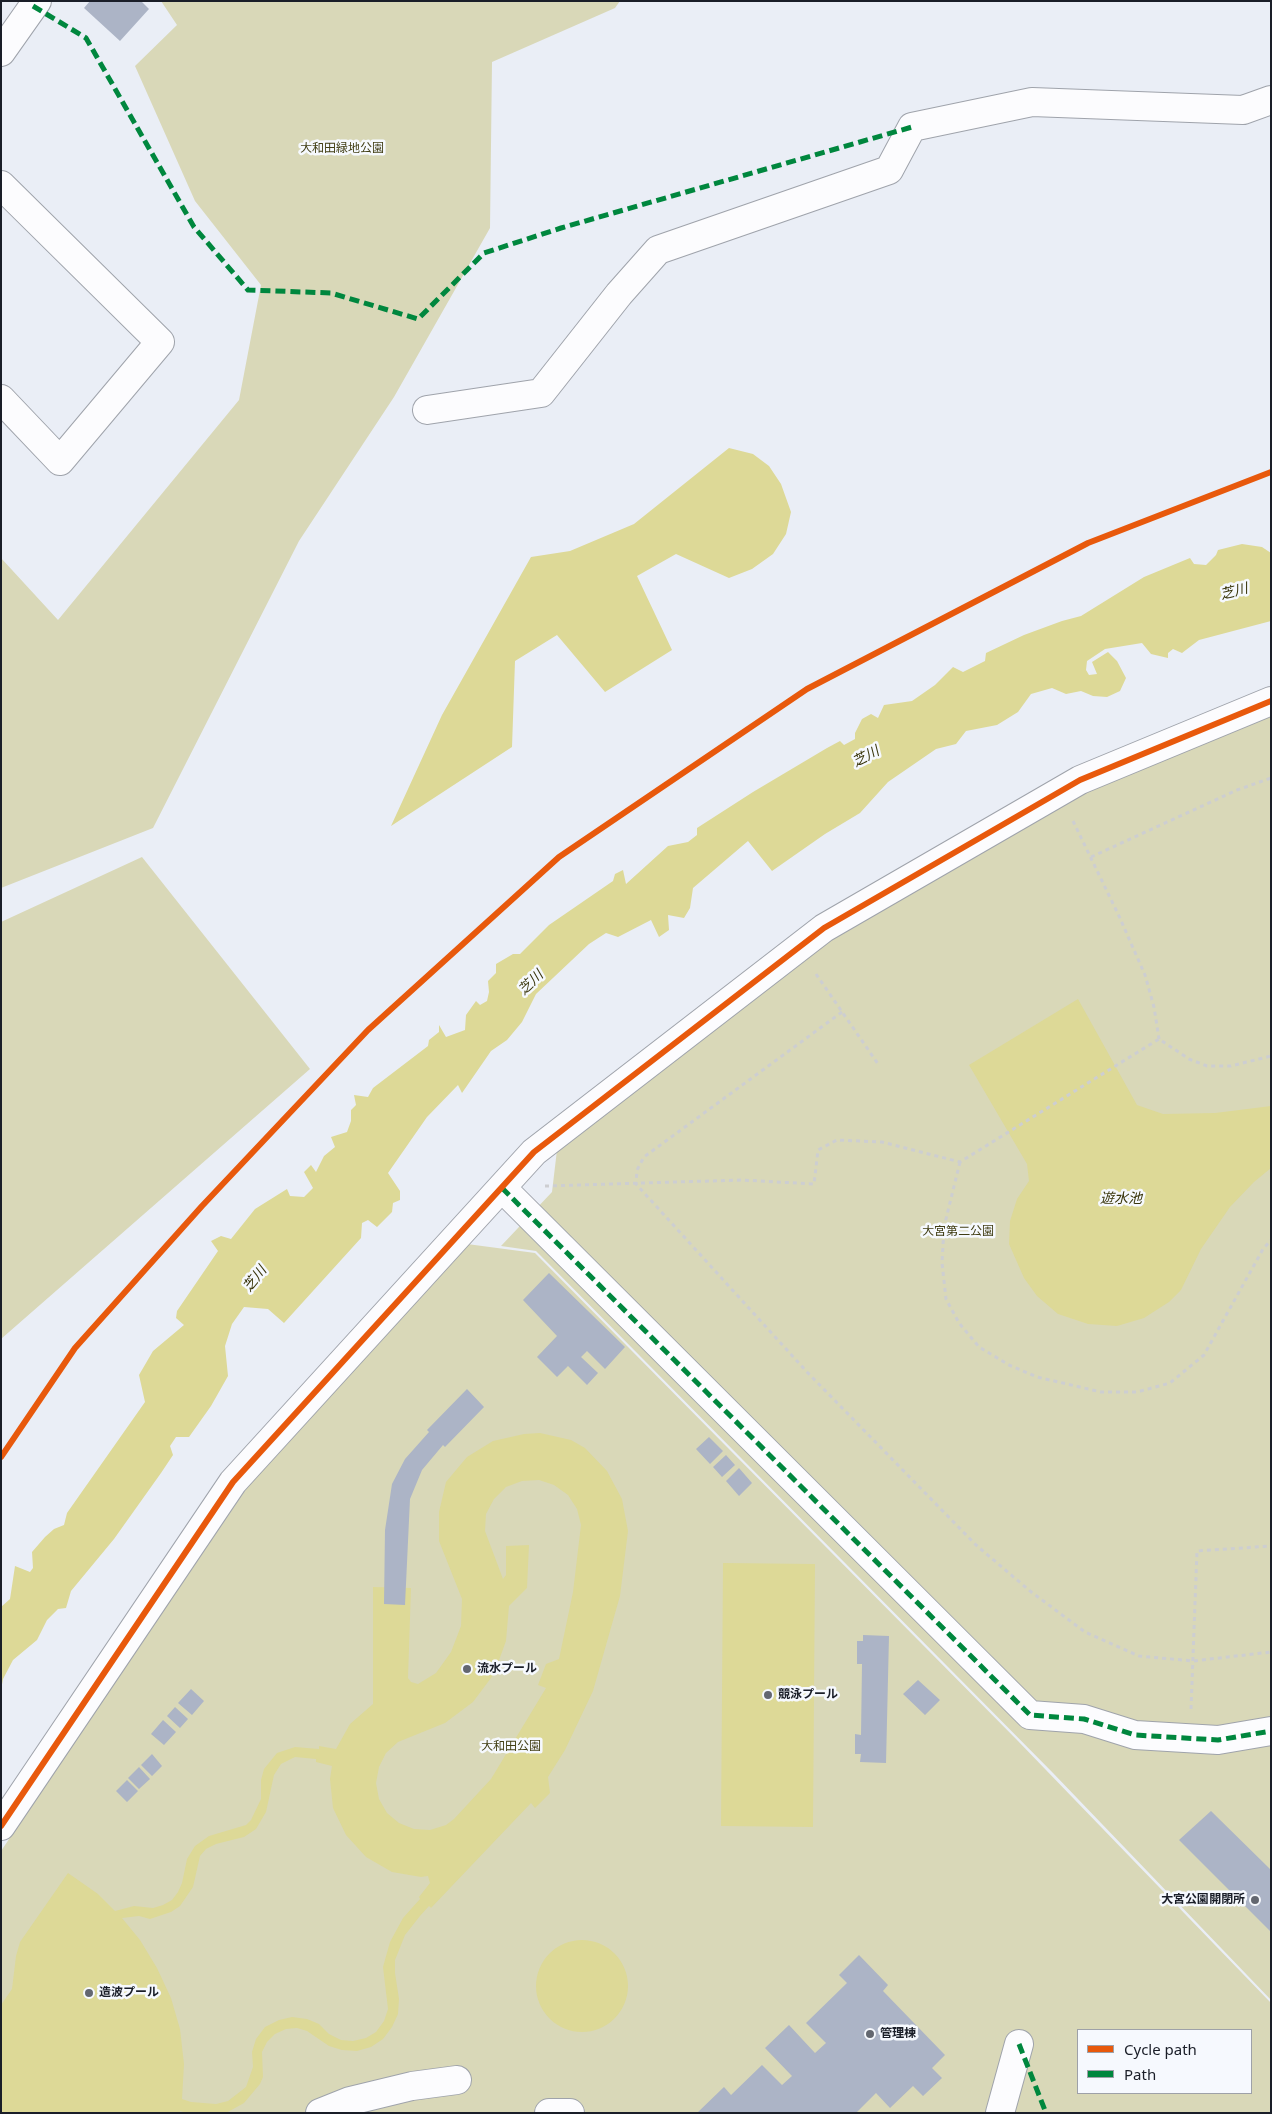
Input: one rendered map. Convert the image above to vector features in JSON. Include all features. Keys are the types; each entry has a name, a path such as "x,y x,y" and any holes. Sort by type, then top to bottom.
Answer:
{"street":[{"path":"1,52 29,3"},
{"path":"427,410 541,393 619,294 658,250 889,170 912,127 1032,102 1243,110 1271,100"},
{"path":"1,184 160,342 60,461 1,399"},
{"path":"1,1826 233,1482 534,1152 824,928 1080,780 1271,701"},
{"path":"502,1188 1030,1715 1084,1719 1135,1734 1218,1740 1271,1731"},
{"path":"1000,2113 1019,2044"},
{"path":"320,2113 350,2101 412,2086 457,2080"},
{"path":"549,2113 570,2113"}],"path":[{"path":"1091,857 1237,790 1271,778"},
{"path":"1058,792 1091,857 1145,975 1154,1007 1159,1039 1189,1060 1207,1066 1231,1066 1271,1056"},
{"path":"797,948 878,1064"},
{"path":"842,1012 644,1158 637,1170 636,1184 807,1372 976,1545 1030,1591 1085,1632 1140,1656 1193,1661 1271,1652"},
{"path":"1159,1039 960,1162 944,1227 942,1263 946,1299 958,1323 979,1348 1009,1365 1037,1377 1101,1392 1137,1392 1170,1384 1204,1355 1263,1249 1271,1240"},
{"path":"502,1188 742,1180 814,1184 818,1150 838,1140 882,1142 960,1162"},
{"path":"1190,1738 1197,1551 1271,1546"}],"green space":[{"name":"大和田緑地公園","path":"161,1 620,1 615,8 492,62 490,228 394,397 299,541 153,828 1,888 1,558 58,620 239,400 261,285 195,201 135,66 177,25"},
{"name":"大宮第二公園","path":"1271,710 1271,2000 1053,1773 536,1251 501,1246 552,1192 557,1150 846,920 1064,803 1175,748"},
{"path":"142,857 310,1069 1,1339 1,922"},
{"name":"大和田公園","path":"467,1244 535,1253 1018,1741 1271,2003 1271,2113 1,2113 1,1851 246,1489 353,1364"}],"water":[{"path":"729,448 753,454 769,466 781,484 791,512 786,534 773,554 752,569 729,578 676,554 637,576 672,650 605,692 557,635 515,661 512,747 391,826 442,715 531,557 570,551 634,524"},
{"name":"芝川","path":"1242,544 1262,547 1271,553 1271,621 1199,640 1182,653 1173,649 1168,653 1168,658 1151,654 1142,643 1105,649 1087,661 1086,670 1089,675 1097,674 1092,662 1108,652 1117,661 1126,678 1120,691 1107,697 1093,696 1081,691 1066,694 1052,688 1031,694 1018,712 997,725 966,731 956,744 936,749 888,782 860,813 825,834 772,871 748,841 693,888 690,908 684,918 668,915 669,930 659,937 651,920 618,937 606,933 589,944 536,994 522,1022 507,1040 491,1051 462,1093 458,1085 427,1117 388,1173 400,1191 400,1200 393,1203 392,1212 377,1227 368,1220 362,1223 361,1238 284,1323 268,1309 244,1307 232,1324 225,1346 228,1376 211,1406 189,1437 176,1437 170,1446 173,1455 161,1473 114,1539 71,1591 66,1608 58,1609 47,1620 37,1640 13,1660 3,1679 1,1690 1,1607 10,1599 15,1566 30,1572 33,1568 32,1552 54,1529 64,1525 67,1513 145,1402 139,1375 153,1351 184,1325 176,1318 177,1311 218,1251 211,1241 221,1236 231,1239 255,1209 287,1189 290,1196 304,1197 313,1188 304,1172 311,1165 316,1172 324,1156 335,1147 331,1137 347,1132 351,1121 351,1110 356,1105 354,1095 368,1097 373,1088 428,1046 429,1040 439,1032 439,1025 446,1037 465,1030 466,1015 476,1001 480,1005 487,1001 489,992 488,981 496,973 496,964 513,954 520,954 549,925 613,881 615,874 623,870 626,884 668,846 688,842 697,835 697,828 753,792 840,741 844,745 855,739 855,733 862,719 871,714 878,718 884,705 912,701 935,685 953,667 963,672 985,661 986,653 1024,635 1081,616 1144,577 1190,558 1194,564 1206,565 1216,555 1218,550"},
{"name":"遊水池","path":"1078,999 1137,1105 1163,1114 1215,1113 1271,1106 1271,1168 1254,1182 1230,1207 1201,1249 1181,1290 1169,1302 1144,1318 1117,1326 1088,1324 1058,1314 1037,1296 1024,1278 1009,1244 1010,1221 1017,1199 1029,1181 1027,1164 969,1065"},
{"path":"540,1433 571,1440 585,1448 607,1471 622,1499 628,1531 620,1596 593,1691 565,1750 548,1777 550,1793 535,1808 531,1803 431,1908 429,1906 405,1935 395,1960 399,1999 398,2014 392,2027 383,2039 371,2047 357,2051 342,2050 329,2046 307,2031 297,2028 286,2029 275,2034 267,2042 262,2052 263,2077 260,2084 244,2103 226,2113 187,2113 180,2111 180,2113 1,2113 1,2005 12,1989 16,1956 20,1942 68,1873 98,1894 115,1911 134,1906 153,1908 163,1905 172,1900 178,1892 187,1859 195,1846 209,1836 246,1825 251,1820 261,1799 261,1780 264,1769 277,1753 295,1747 319,1749 319,1746 336,1749 350,1724 373,1704 373,1587 411,1588 408,1678 411,1682 418,1684 436,1673 451,1652 461,1626 462,1599 439,1541 439,1512 446,1482 467,1457 493,1441 524,1434","holes":["539,1480 554,1485 568,1495 577,1509 581,1525 573,1592 559,1659 546,1664 538,1685 546,1688 491,1779 454,1819 446,1825 430,1830 414,1829 399,1823 387,1813 379,1799 376,1783 379,1767 386,1753 398,1742 445,1723 473,1702 494,1674 506,1641 509,1606 527,1588 529,1545 506,1546 506,1575 503,1579 485,1531 486,1514 494,1499 506,1487 522,1481","295,1757 316,1759 316,1762 332,1766 330,1779 333,1808 346,1835 366,1857 392,1872 421,1877 428,1876 430,1883 419,1897 420,1899 403,1918 390,1942 383,1967 388,2009 384,2021 376,2032 366,2038 353,2041 341,2040 329,2034 319,2024 307,2019 292,2017 279,2020 265,2027 256,2039 252,2052 253,2067 246,2087 228,2101 216,2104 191,2102 182,2099 184,2064 180,2029 171,1998 157,1968 140,1940 122,1918 139,1916 150,1919 171,1912 180,1906 193,1887 200,1856 206,1849 216,1844 244,1837 256,1829 266,1812 274,1775 281,1764"]},
{"name":"競泳プール","path":"723,1563 815,1564 813,1827 721,1826"},
{"path":"582,1940 600,1944 614,1954 624,1968 628,1986 624,2004 614,2018 600,2028 582,2032 564,2028 550,2018 540,2004 536,1986 540,1968 550,1954 564,1944"}],"building":[{"path":"90,1 141,1 149,9 120,41 84,8"},
{"path":"549,1273 625,1347 605,1369 587,1351 581,1357 598,1373 587,1385 568,1366 557,1377 537,1357 557,1336 523,1300"},
{"path":"467,1389 484,1407 445,1447 443,1445 422,1470 410,1499 405,1605 384,1604 385,1530 392,1484 405,1459 429,1432 427,1430"},
{"path":"709,1437 723,1451 710,1464 696,1449"},
{"path":"726,1455 735,1465 722,1477 713,1467"},
{"path":"739,1468 752,1483 739,1496 726,1481"},
{"path":"863,1635 889,1636 886,1763 860,1762 861,1754 855,1754 855,1734 861,1735 862,1664 857,1664 857,1641 863,1641"},
{"path":"918,1680 940,1700 925,1715 903,1694"},
{"path":"191,1689 204,1701 192,1715 178,1703"},
{"path":"175,1707 188,1719 180,1728 167,1716"},
{"path":"163,1720 176,1732 164,1745 151,1734"},
{"path":"152,1754 162,1766 152,1776 141,1765"},
{"path":"139,1767 150,1779 139,1789 128,1778"},
{"path":"127,1780 138,1791 127,1802 116,1791"},
{"name":"大宮公園開閉所","path":"1211,1811 1271,1868 1271,1932 1179,1840"},
{"name":"管理棟","path":"859,1955 888,1985 883,1991 945,2055 932,2068 942,2078 923,2096 913,2086 890,2108 876,2093 856,2113 697,2113 724,2087 731,2095 762,2065 782,2085 792,2076 765,2048 789,2025 815,2053 826,2043 806,2023 847,1983 839,1975"}],"marked path":[{"path":"33,6 86,38 194,227 248,290 331,293 418,319 484,253 561,228 912,127"},
{"path":"502,1188 1030,1715 1084,1719 1135,1735 1218,1740 1271,1731"},
{"path":"1019,2044 1046,2113"}],"cycle path":[{"path":"1,1457 75,1348 202,1206 368,1030 559,857 807,689 1088,543 1271,472"},
{"path":"1,1826 233,1482 534,1152 824,928 1080,780 1271,701"}],"place":[{"name":"流水プール","path":"467,1669"},
{"name":"競泳プール","path":"768,1695"},
{"name":"大宮公園開閉所","path":"1255,1900"},
{"name":"造波プール","path":"89,1993"},
{"name":"管理棟","path":"870,2034"}]}
